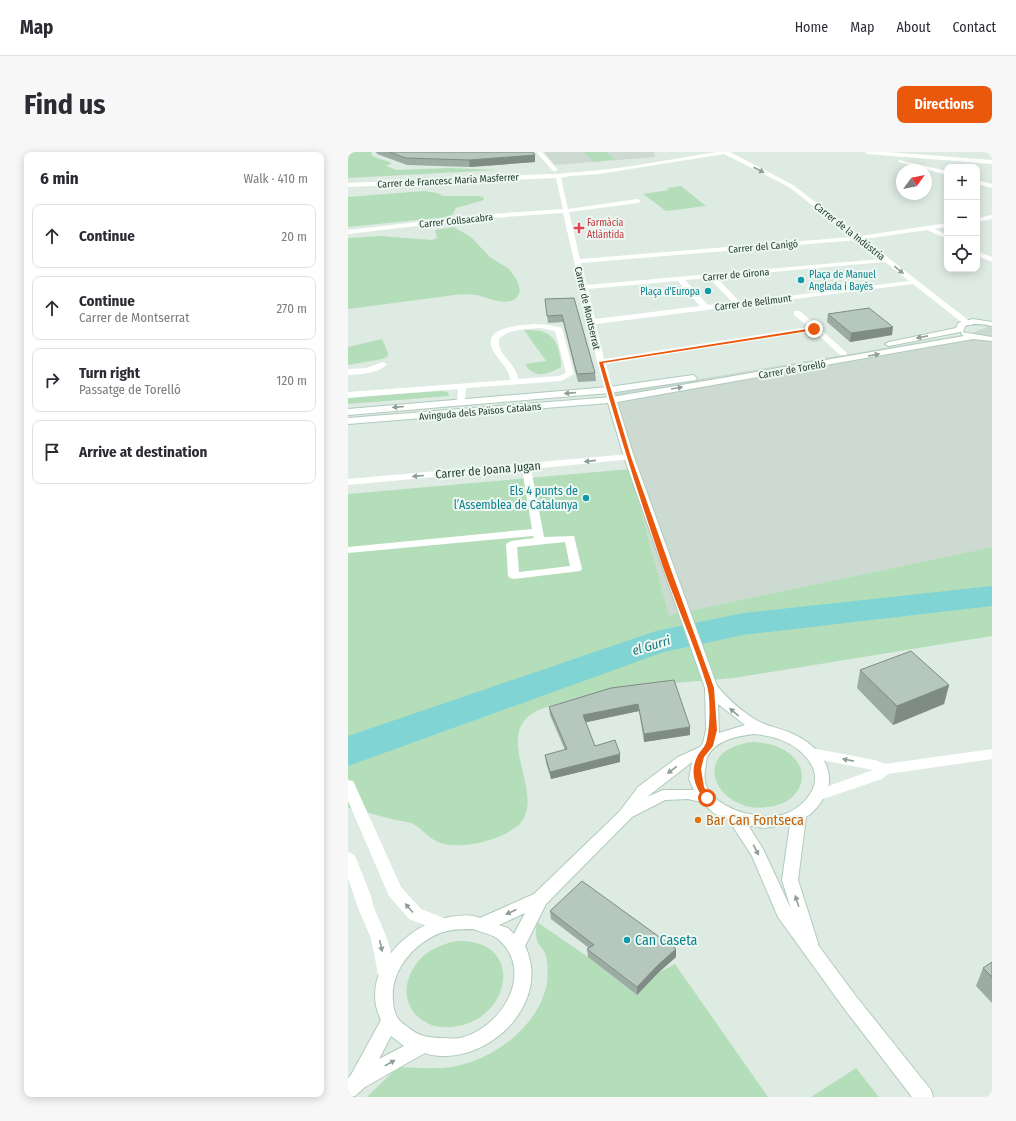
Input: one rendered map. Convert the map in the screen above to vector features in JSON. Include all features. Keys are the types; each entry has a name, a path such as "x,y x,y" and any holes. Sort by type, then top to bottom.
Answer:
{"street":[{"path":"539,152 557,174"},
{"path":"548,174 599,172 726,152"},
{"name":"Carrer de la Indústria","path":"726,152 791,186 968,322"},
{"path":"868,152 944,171"},
{"path":"879,154 992,162"},
{"path":"892,158 900,155"},
{"name":"Carrer de Francesc Maria Masferrer","path":"348,182 548,174"},
{"name":"Carrer de Francesc Maria Masferrer","path":"348,185 548,174"},
{"name":"Carrer de Montserrat","path":"557,174 593,322 601,362 628,457 666,567 710,685 713,730 707,748"},
{"path":"980,183 992,186"},
{"name":"Carrer Collsacabra","path":"348,232 477,217 565,211 638,201"},
{"path":"980,219 992,217"},
{"path":"980,219 992,223"},
{"name":"Carrer del Canigó","path":"577,261 860,238 944,225"},
{"path":"928,228 945,236"},
{"path":"980,254 992,260"},
{"name":"Carrer de Girona","path":"584,287 887,260"},
{"path":"711,276 738,304"},
{"path":"680,279 705,308"},
{"name":"Carrer de Bellmunt","path":"593,322 914,282"},
{"path":"797,313 843,353"},
{"path":"991,323 968,322 961,325 960,330 964,334 973,337 992,339"},
{"path":"348,395 514,382 561,378 569,376 570,374 559,330 545,326 531,327 509,330 497,336 494,340 494,347 513,372 514,382"},
{"path":"601,362 814,329"},
{"name":"Carrer de Torelló","path":"609,390 843,353 960,330"},
{"name":"Carrer de Torelló","path":"612,400 973,337"},
{"path":"348,372 378,368 383,364"},
{"path":"461,402 462,386"},
{"name":"Avinguda dels Països Catalans","path":"348,412 609,390"},
{"name":"Avinguda dels Països Catalans","path":"348,421 612,400"},
{"name":"Carrer de Joana Jugan","path":"348,482 628,457"},
{"path":"526,467 539,536"},
{"path":"348,550 539,536 570,538 576,569 514,576 511,544 539,536"},
{"name":"Carrer de Montserrat","path":"710,685 726,706 737,715 762,730"},
{"path":"516,947 540,900 625,815 643,792 683,761 707,748 719,738 732,733 747,730 762,730 776,732 790,737 802,744 818,763 822,774 821,785 817,796 810,806 799,814 781,821 752,822 734,817 719,809 707,798 700,788 697,776 698,762 707,748"},
{"path":"811,753 875,765 884,769 992,754"},
{"path":"817,796 877,775 884,769"},
{"path":"348,785 395,892 415,914 443,925"},
{"path":"625,815 663,795 688,794 707,798"},
{"path":"799,814 790,880 813,952"},
{"path":"734,817 755,848 784,912 849,1001 924,1097"},
{"path":"348,858 363,896 366,908 379,938 387,974"},
{"path":"483,924 540,900"},
{"path":"463,922 483,924 502,932 516,947 523,963 524,982 518,1002 506,1020 488,1034 466,1044 444,1048 422,1045 403,1036 390,1021 384,1003 383,993 387,974 397,955 413,940 432,928 463,922"},
{"path":"353,1086 390,1021"},
{"path":"353,1086 422,1045"}],"shaded area":[{"path":"544,152 654,152 655,157 555,165"},
{"path":"992,325 992,547 669,615 610,394 969,334"}],"green space":[{"path":"348,152 371,152 372,156 392,163 386,166 397,170 450,168 498,170 348,178"},
{"path":"583,152 606,152 615,159 594,162"},
{"path":"681,186 706,206 666,211 643,194 669,190 667,188"},
{"path":"424,191 437,193 444,196 477,196 483,197 484,200 456,208 452,215 447,217 348,227 348,197"},
{"path":"454,227 471,237 490,257 509,269 517,280 520,290 513,300 502,302 477,295 460,294 348,309 348,238 380,236 432,240 437,238 435,230"},
{"path":"524,330 541,331 553,338 558,348 561,367 546,374 537,374 529,369 525,364 546,361"},
{"path":"382,339 388,356 382,359 348,365 348,347"},
{"path":"442,391 448,392 449,396 348,404 348,397"},
{"path":"630,469 669,615 992,547 992,636 734,678 651,685 538,710 522,723 518,736 518,750 527,795 527,809 522,821 503,835 475,844 455,845 438,842 411,823 348,808 348,494"},
{"path":"753,742 782,748 797,761 801,769 802,777 797,792 783,803 774,806 754,807 737,803 725,794 717,782 715,769 719,757 732,748"},
{"path":"537,922 588,957 637,995 658,973 675,964 768,1097 367,1097 398,1067 445,1068 468,1063 498,1049 524,1027 535,1013 542,999 547,983 547,960 545,953 537,940"},
{"path":"458,941 481,944 495,954 503,968 502,985 496,1001 483,1015 465,1024 442,1027 435,1026 417,1016 411,1008 408,1000 407,983 414,966 427,953 442,945"},
{"path":"856,1068 879,1097 811,1097"}],"building":[{"path":"389,152 533,152 535,155 469,160 406,158"},
{"path":"574,298 595,373 577,374 562,315 547,316 545,299"},
{"path":"869,308 893,327 851,333 828,314"},
{"path":"911,651 949,685 897,706 860,670"},
{"path":"674,680 690,727 644,734 638,704 583,715 595,746 615,740 620,754 550,772 545,755 567,749 549,707 611,688"},
{"name":"Can Caseta","path":"582,881 676,949 637,987 587,949 594,945 550,911"},
{"path":"992,962 992,977 983,968"}],"waterway":[{"name":"el Gurri","path":"348,751 656,642 743,624 992,596"}],"place":[{"name":"Farmàcia Atlàntida","path":"579,228"},
{"name":"Plaça de Manuel Anglada i Bayès","path":"801,280"},
{"name":"Plaça d'Europa","path":"708,291"},
{"name":"Els 4 punts de l’Assemblea de Catalunya","path":"586,498"},
{"name":"Bar Can Fontseca","path":"698,820"},
{"name":"Can Caseta","path":"627,940"}],"route":[{"path":"707,798 700,788 697,769 701,756 709,746 713,730 711,688 666,567 628,457 601,362 814,329"}]}
